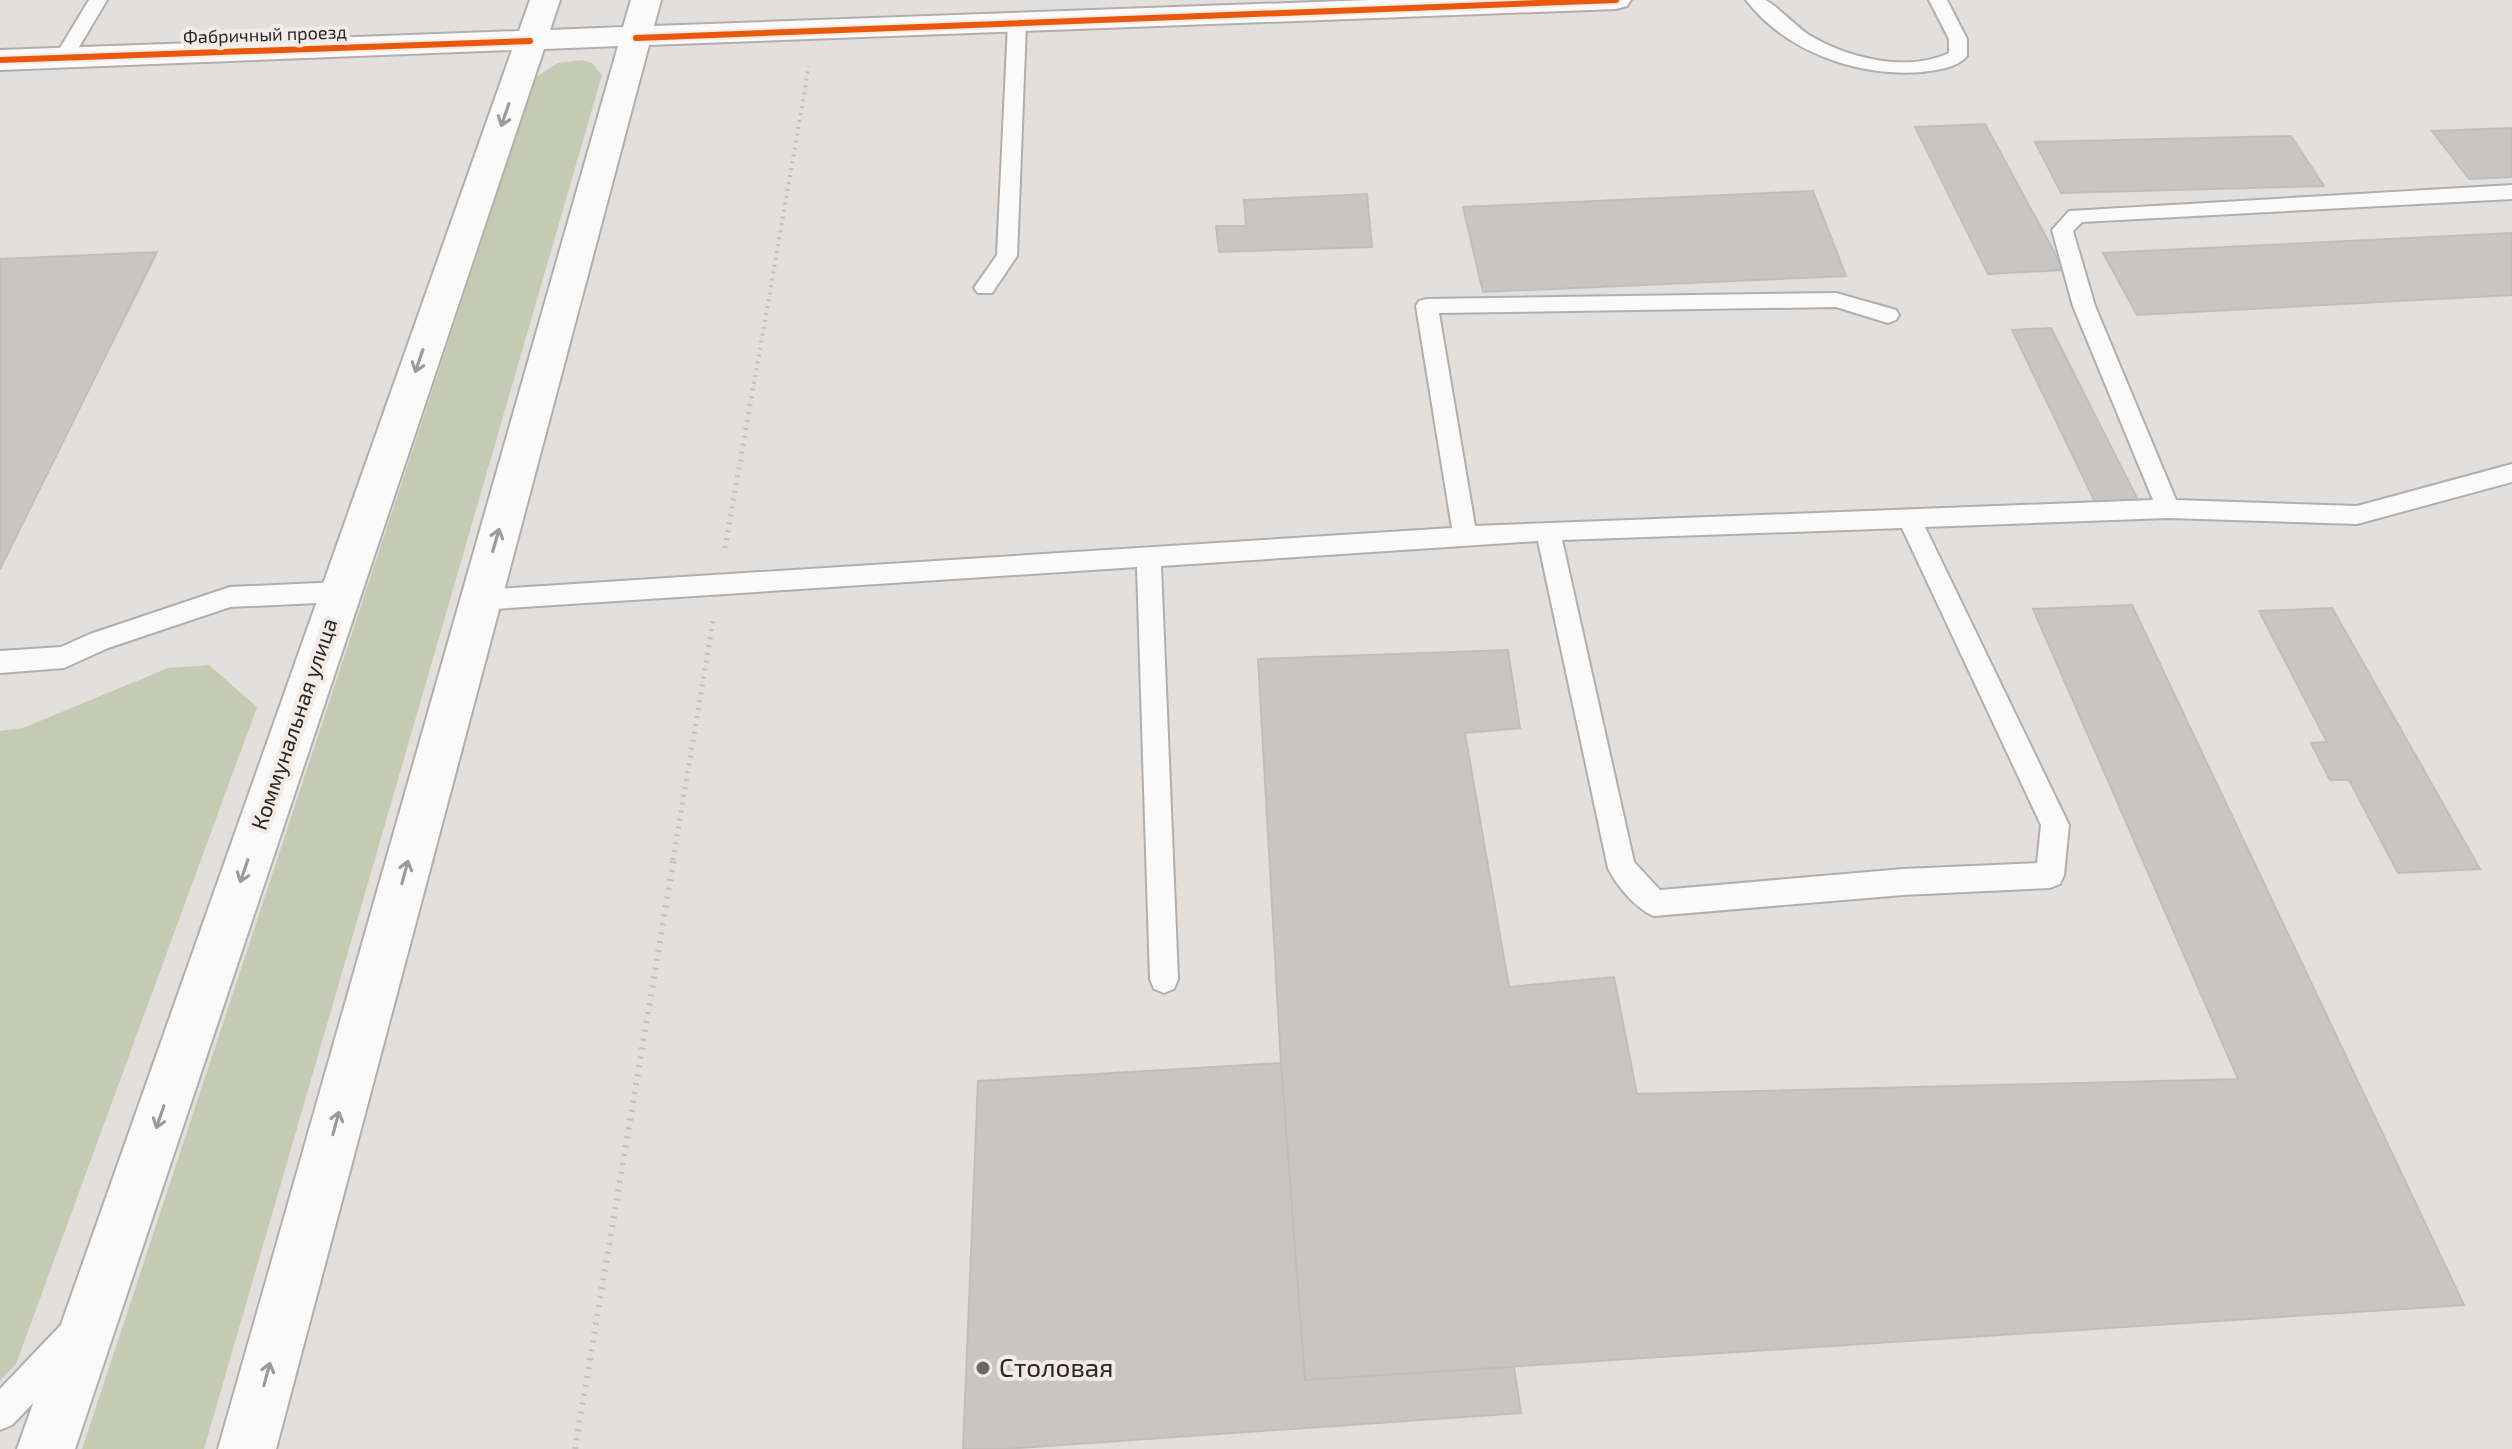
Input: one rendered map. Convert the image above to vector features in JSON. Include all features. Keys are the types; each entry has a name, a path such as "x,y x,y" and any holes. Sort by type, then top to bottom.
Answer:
{"main road":[{"name":"Коммунальная улица","path":"46,1449 545,0"},
{"name":"Фабричный проезд","path":"0,60 530,41 641,19 815,31 1616,0"},
{"path":"247,1449 641,19"}],"lane":[{"path":"63,58 98,0"},
{"path":"1755,0 1776,21 1817,49 1851,63 1880,67 1946,63 1958,56 1958,39 1938,0"},
{"path":"985,288 1007,256 1017,24"},
{"path":"2168,509 2084,306 2062,230 2076,216 2512,192"},
{"path":"1465,536 1427,306 1836,300 1888,315"},
{"path":"479,600 1548,531 2168,509 2357,515 2512,473"},
{"path":"1548,531 1622,868 1654,903 1903,882 2050,875 2055,825 1910,520"},
{"path":"1149,556 1164,979"},
{"path":"0,662 64,657 99,641 230,597 339,592"},
{"path":"0,1413 91,1318"}],"path":[{"path":"575,1449 815,31"}],"green space":[{"path":"582,60 592,63 602,75 204,1449 82,1449 536,77 558,63"},
{"path":"209,665 257,707 16,1364 0,1381 0,731 23,728 168,668"}],"building":[{"path":"1985,124 2064,270 1988,274 1915,127"},
{"path":"2512,128 2512,177 2469,179 2432,131"},
{"path":"2291,136 2324,186 2061,193 2035,142"},
{"path":"1813,191 1846,276 1483,292 1463,207"},
{"path":"1367,194 1372,247 1219,252 1216,226 1246,226 1244,200"},
{"path":"2512,233 2512,295 2137,315 2103,253"},
{"path":"157,252 0,569 0,259"},
{"path":"2051,328 2138,500 2095,502 2012,330"},
{"path":"2132,605 2464,1305 1305,1380 1281,1063 1258,659 1508,650 1520,728 1465,733 1509,987 1614,977 1637,1094 2238,1079 2033,609"},
{"path":"2332,608 2480,869 2398,873 2349,780 2330,780 2311,743 2327,742 2259,611"},
{"path":"1281,1063 1305,1380 1514,1367 1521,1413 1005,1449 963,1449 978,1081"}],"cycle path":[{"path":"636,38 1616,0"},
{"path":"0,60 530,41"}],"place":[{"name":"Столовая","path":"983,1368"}]}
